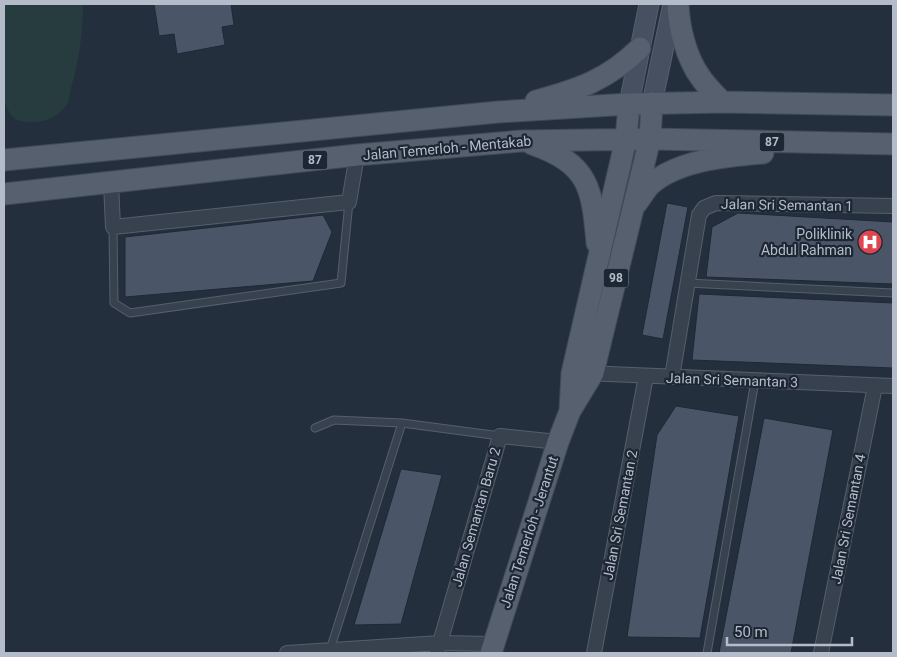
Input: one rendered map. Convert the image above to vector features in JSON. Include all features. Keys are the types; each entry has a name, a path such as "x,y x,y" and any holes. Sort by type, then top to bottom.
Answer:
{"main road":[{"path":"678,4 686,47 693,64 701,78 722,102"},
{"path":"498,112 574,90 599,80 626,61 640,48"},
{"name":"87","path":"4,160 498,112 629,104 722,102 893,105"},
{"name":"Jalan Temerloh - Jerantut","path":"570,411 572,373 626,140 629,104"},
{"name":"Jalan Temerloh - Jerantut","path":"492,649 558,442 570,411 593,374 650,139 652,104"},
{"name":"Jalan Temerloh - Mentakab","path":"4,194 357,155 521,140 650,139 893,144"},
{"path":"521,140 562,157 579,172 591,195 598,260"},
{"path":"633,210 650,186 662,177 699,162 855,144"}],"street":[{"path":"629,104 649,4"},
{"path":"652,104 674,4"},
{"path":"111,183 113,227 349,202 357,155"},
{"name":"Jalan Sri Semantan 1","path":"672,377 699,215 704,208 716,203 893,206"},
{"name":"Jalan Sri Semantan 3","path":"572,373 893,386"},
{"name":"Jalan Sri Semantan 2","path":"594,653 646,376"},
{"name":"Jalan Sri Semantan 4","path":"820,653 875,386"},
{"name":"Jalan Semantan Baru 2","path":"438,648 500,436 558,442"},
{"path":"287,653 330,650 492,649"}],"lane":[{"path":"113,227 114,303 130,313 341,283 349,202"},
{"path":"687,283 893,293"},
{"path":"707,653 755,381"},
{"path":"315,428 334,420 402,423 500,436"},
{"path":"330,650 402,423"}],"green space":[{"path":"4,4 83,4 80,46 68,100 62,111 45,120 36,122 20,121 10,114 4,100"}],"building":[{"path":"154,4 231,4 234,25 222,27 225,45 177,54 174,34 159,36"},
{"path":"667,203 688,207 663,339 642,335"},
{"path":"738,213 893,222 893,284 706,277 712,227"},
{"path":"323,215 332,232 313,281 125,297 125,237"},
{"path":"699,294 893,303 893,368 692,360"},
{"path":"676,406 739,416 700,638 627,637 657,435"},
{"path":"764,418 833,430 791,653 719,653"},
{"path":"401,469 442,475 401,624 354,625"}],"place":[{"name":"Poliklinik Abdul Rahman","path":"870,242"}]}
